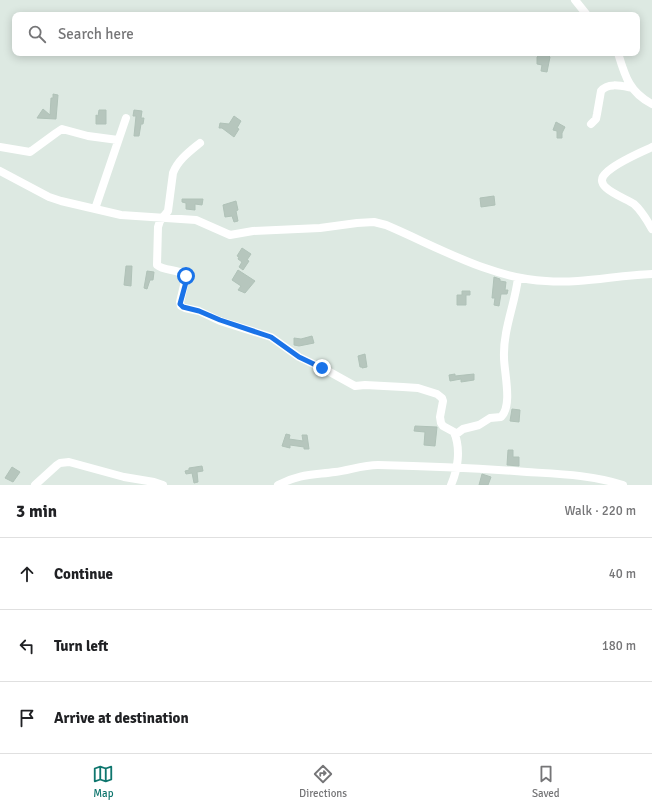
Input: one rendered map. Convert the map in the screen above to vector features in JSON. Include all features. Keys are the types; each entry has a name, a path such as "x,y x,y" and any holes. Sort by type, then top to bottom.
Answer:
{"street":[{"path":"575,0 585,12"},
{"path":"619,56 627,80 632,88 637,94 652,104"},
{"path":"591,124 596,119 598,114 601,91 604,88 608,86 616,86 632,88"},
{"path":"95,210 126,118"},
{"path":"0,147 30,152 56,132 62,130 88,136 118,140"},
{"path":"200,143 183,157 175,168 168,211 162,218 158,227 157,265 181,272 186,276 186,282 180,304 183,307 199,311 220,320 271,337 299,357 355,386 365,385 418,388 437,394 443,401 440,417 441,422 443,426 454,432 455,435 458,457 451,485"},
{"path":"652,147 614,167 605,173 602,179 603,184 608,190 634,205 642,212 652,229"},
{"path":"0,171 55,199 95,210 121,215 186,218 196,220 230,235 253,231 302,229 374,222 386,225 481,266 518,278 538,281 565,282 652,274"},
{"path":"455,435 463,429 479,425 490,418 501,417 504,413 507,398 504,340 513,307 518,278"},
{"path":"35,485 57,465 60,463 69,462 124,477 163,485"},
{"path":"278,485 289,479 304,475 336,472 365,465 414,465 478,468 582,476 623,485"}],"building":[{"path":"537,57 550,57 547,72 541,71 542,65 537,64"},
{"path":"53,94 58,95 56,119 37,118 43,109 50,115 51,98 53,98"},
{"path":"99,110 106,110 106,124 96,124 96,115 98,116"},
{"path":"134,110 142,111 141,118 144,118 143,124 141,124 139,136 134,136 136,116 133,116"},
{"path":"234,116 241,121 237,128 239,129 234,137 222,128 219,128 220,123 229,124"},
{"path":"556,122 565,127 562,133 562,138 557,138 557,131 553,130"},
{"path":"494,196 495,205 481,207 480,198"},
{"path":"182,199 203,199 202,205 195,204 195,210 186,209 186,203 182,202"},
{"path":"236,201 238,221 234,222 232,216 225,217 223,205"},
{"path":"242,248 251,254 247,260 249,261 243,270 239,267 242,262 237,256"},
{"path":"126,266 132,266 131,286 124,285"},
{"path":"238,270 255,281 245,293 238,290 241,286 232,280"},
{"path":"147,271 154,272 153,280 150,280 147,289 144,288"},
{"path":"494,277 500,279 500,281 506,282 505,290 508,290 507,294 501,294 499,306 494,305 495,298 492,298"},
{"path":"462,291 470,291 470,295 466,295 466,305 457,305 457,295 462,295"},
{"path":"312,336 314,343 299,346 294,345 294,338 301,339"},
{"path":"365,354 367,367 362,368 360,367 358,356"},
{"path":"455,374 455,376 474,374 474,380 461,382 461,379 450,381 449,375"},
{"path":"512,409 520,410 519,422 510,421"},
{"path":"415,426 437,427 435,446 424,445 425,432 414,431"},
{"path":"286,434 290,435 289,439 303,441 302,435 307,435 309,449 290,445 290,448 282,446"},
{"path":"508,450 513,450 513,457 519,457 519,466 507,465"},
{"path":"202,466 203,471 197,472 198,482 194,483 192,473 186,474 185,471 189,470 189,468"},
{"path":"12,467 20,472 13,482 5,478"},
{"path":"482,474 491,477 488,485 479,485"}],"route":[{"path":"186,276 186,282 180,304 181,306 187,309 199,311 233,325 267,335 294,354 322,368"}]}
